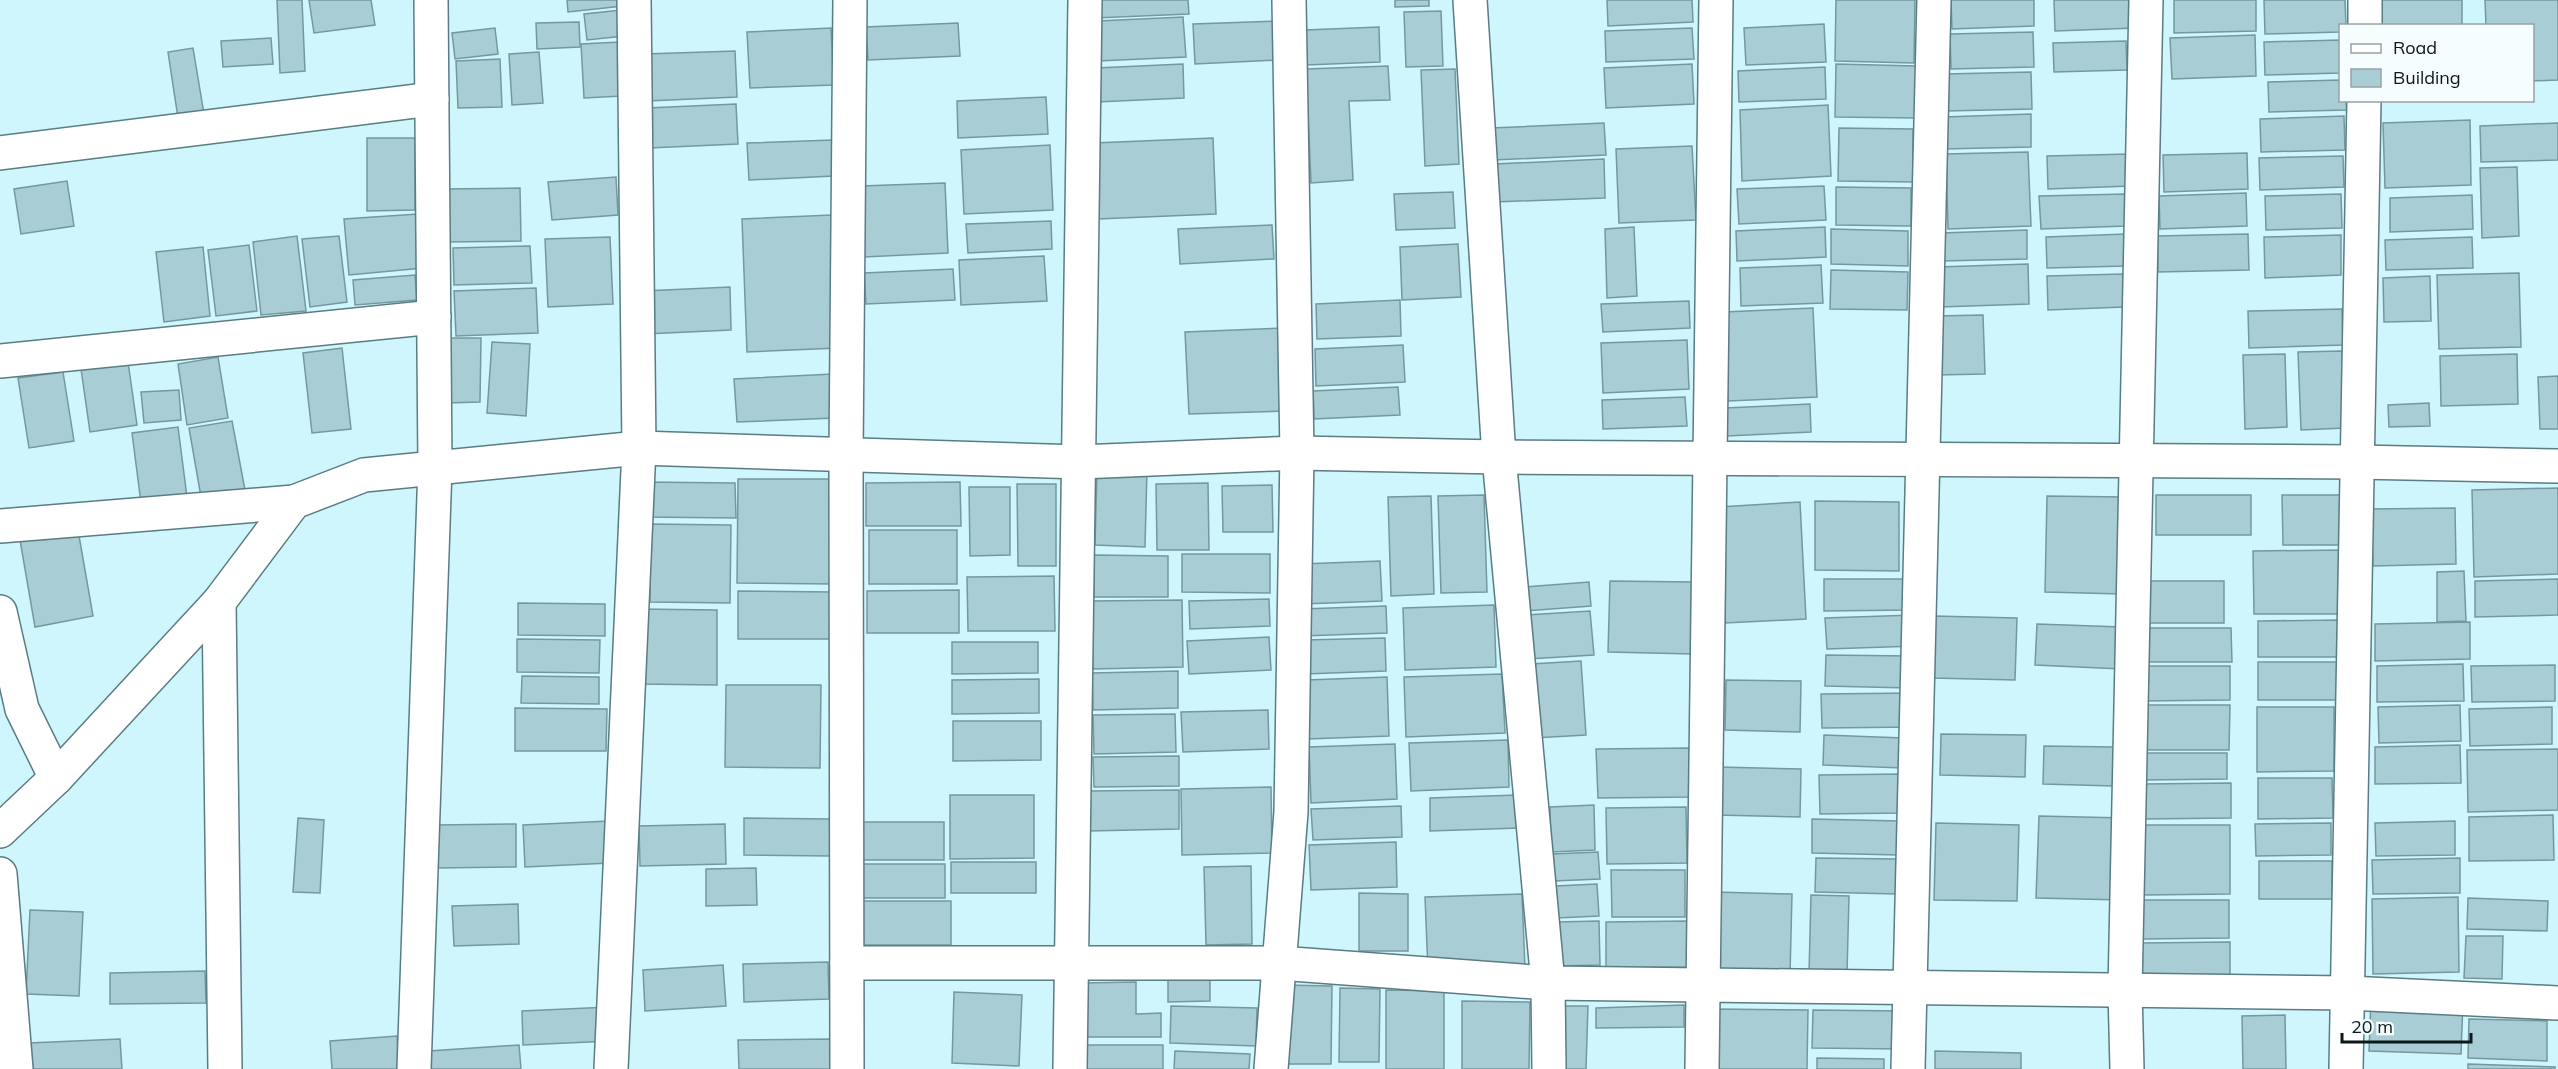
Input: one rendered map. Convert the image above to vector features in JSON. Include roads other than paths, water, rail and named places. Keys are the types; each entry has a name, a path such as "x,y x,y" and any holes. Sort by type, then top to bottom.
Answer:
{"street":[{"path":"414,1069 435,467 431,0"},
{"path":"611,1069 639,448 634,0"},
{"path":"847,1069 846,456 850,0"},
{"path":"1070,1069 1080,462 1084,0"},
{"path":"1271,1069 1291,812 1297,453 1289,0"},
{"path":"1470,0 1499,457 1548,983 1549,1069"},
{"path":"1702,1069 1701,985 1716,0"},
{"path":"1908,1069 1934,0"},
{"path":"2127,1069 2124,990 2146,0"},
{"path":"2365,0 2365,24"},
{"path":"0,153 432,99"},
{"path":"2346,1069 2364,102"},
{"path":"0,361 434,317"},
{"path":"0,526 294,502 364,475 639,448 1080,462 1297,453 1499,457 2357,462 2558,466"},
{"path":"0,831 56,778 219,602 294,502"},
{"path":"219,602 225,1069"},
{"path":"0,612 11,711 56,778"},
{"path":"0,874 16,1069"},
{"path":"847,963 1279,963 1548,983 2348,993 2558,1004"}]}
